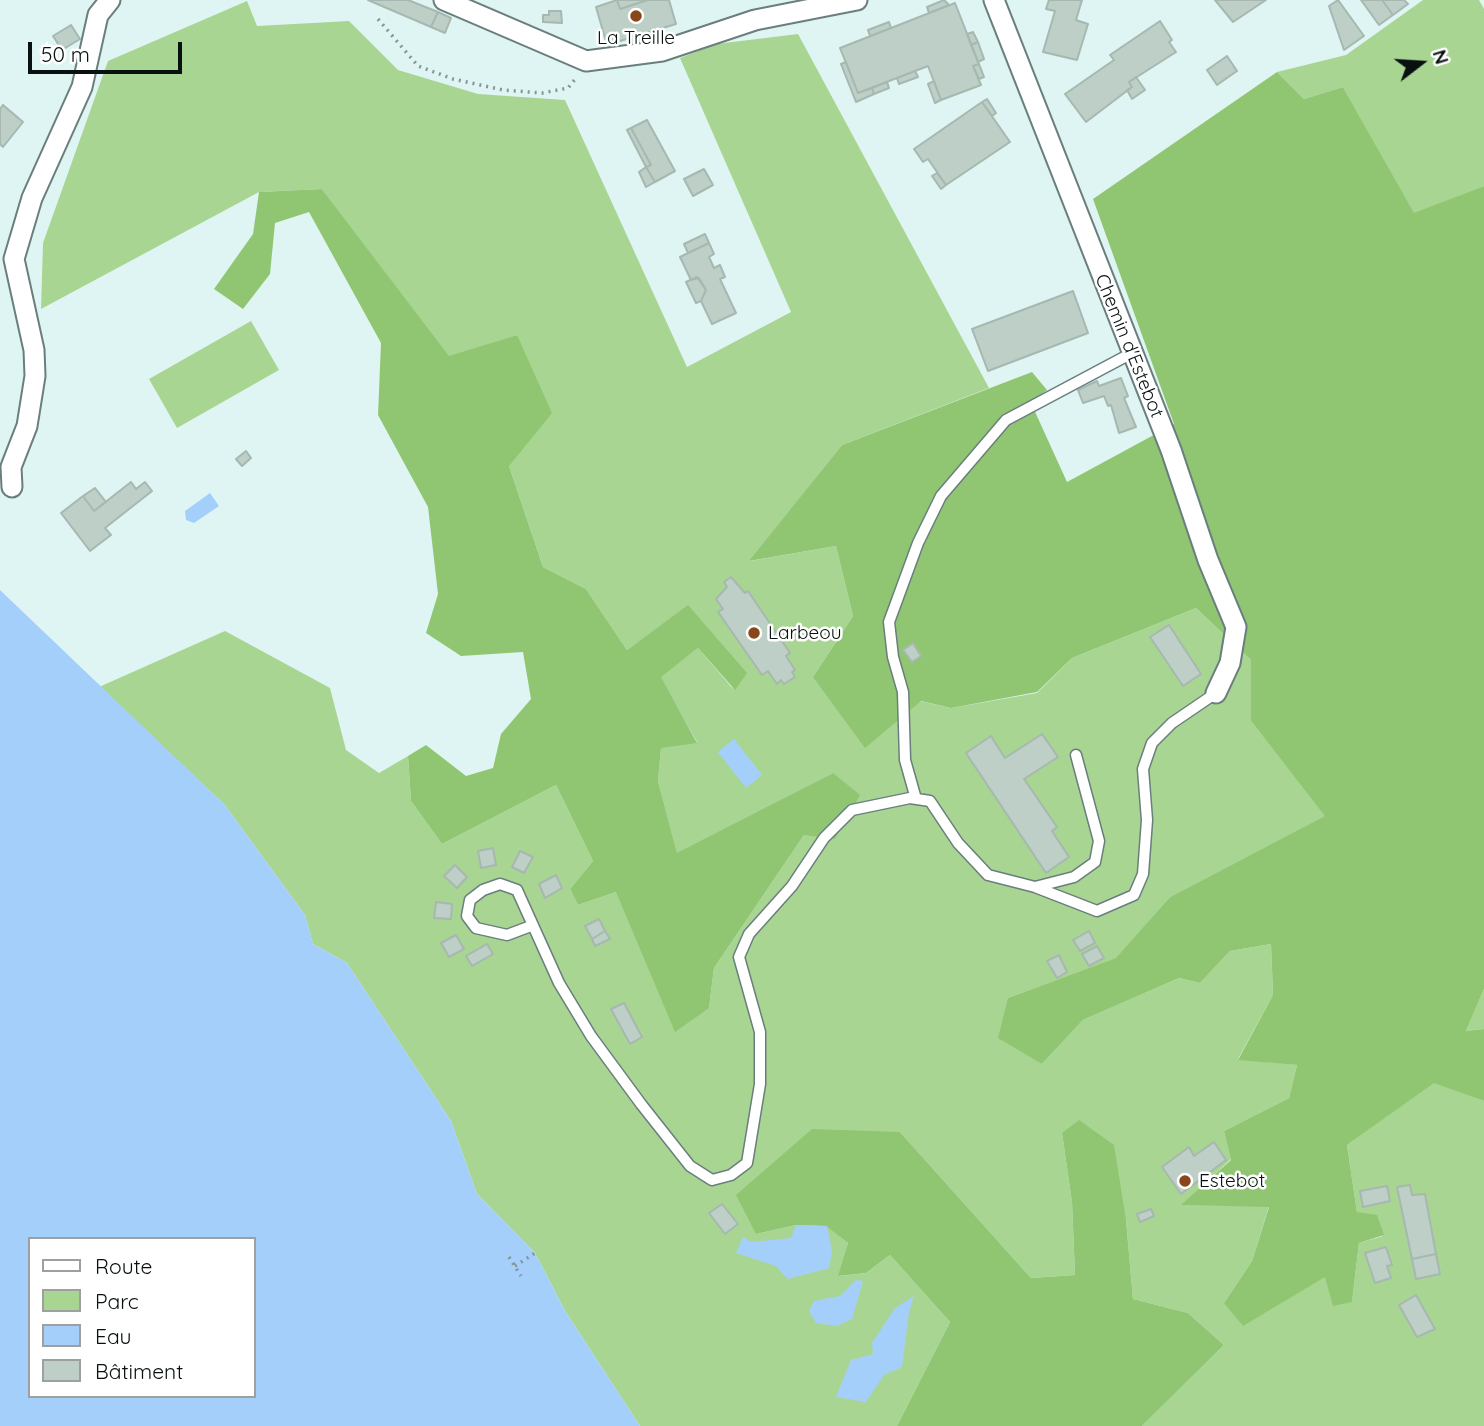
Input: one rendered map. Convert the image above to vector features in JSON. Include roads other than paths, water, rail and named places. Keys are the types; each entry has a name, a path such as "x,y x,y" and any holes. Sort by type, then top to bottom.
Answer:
{"street":[{"path":"12,487 11,467 27,426 35,376 34,350 14,259 32,198 82,87 98,15 110,0"},
{"path":"444,0 586,61 635,57 662,51 755,20 858,0"},
{"name":"Chemin d'Estebot","path":"994,0 1236,626 1230,663 1216,693"}],"lane":[{"path":"916,799 905,760 904,692 893,657 889,622 935,508 941,496 1006,420 1132,353"},
{"path":"531,926 507,935 476,928 467,916 470,900 483,890 500,884 517,890 559,983 591,1036 690,1166 712,1180 731,1175 747,1163 760,1084 760,1032 739,957 749,934 792,886 824,838 852,810 916,799 930,801 958,843 988,875 1035,887 1097,911 1134,894 1143,874 1147,820 1143,769 1152,743 1172,723 1216,693"},
{"path":"1035,887 1074,877 1095,862 1099,841 1076,755"}],"water":[{"path":"210,493 219,506 194,523 186,520 185,511"},
{"path":"0,590 224,804 305,915 313,944 347,963 451,1121 477,1194 535,1253 565,1311 640,1426 0,1426"},
{"path":"734,739 762,775 746,788 718,752"},
{"path":"796,1225 827,1226 832,1251 829,1268 788,1279 776,1266 736,1253 743,1237 751,1242 791,1238"},
{"path":"856,1280 863,1281 852,1319 837,1326 816,1323 809,1311 814,1301 840,1296"},
{"path":"914,1296 909,1312 902,1367 884,1375 866,1402 836,1397 851,1360 873,1354 872,1343 895,1308"}],"place":[{"name":"La Treille","path":"636,16"},
{"name":"Larbeou","path":"754,633"},
{"name":"Estebot","path":"1185,1181"}]}
